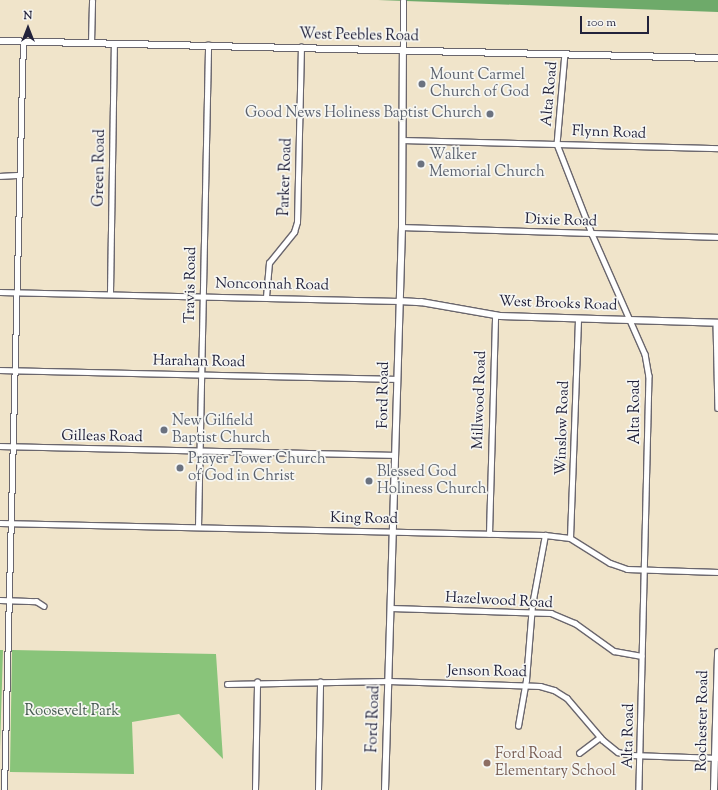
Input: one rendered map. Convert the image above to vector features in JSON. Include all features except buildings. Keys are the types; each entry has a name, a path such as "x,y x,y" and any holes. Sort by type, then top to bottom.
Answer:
{"street":[{"path":"91,43 92,1"},
{"name":"Ford Road","path":"385,790 404,140 403,1"},
{"name":"West Peebles Road","path":"0,41 403,49 718,58"},
{"path":"4,790 11,447 23,41"},
{"name":"Green Road","path":"110,293 114,44"},
{"name":"Travis Road","path":"198,526 208,45"},
{"name":"Parker Road","path":"266,297 269,263 294,232 297,222 301,47"},
{"name":"Alta Road","path":"565,53 557,144 592,234 631,320 644,354 649,376 640,790"},
{"name":"Flynn Road","path":"404,140 718,148"},
{"path":"0,176 19,176"},
{"name":"Dixie Road","path":"402,227 718,237"},
{"name":"Nonconnah Road","path":"0,292 110,293 399,301"},
{"name":"West Brooks Road","path":"399,301 428,303 495,315 717,323"},
{"name":"Millwood Road","path":"489,534 495,315"},
{"name":"Winslow Road","path":"570,538 578,319"},
{"path":"717,323 718,408"},
{"name":"Harahan Road","path":"0,370 397,379"},
{"name":"Gilleas Road","path":"0,446 395,455"},
{"name":"King Road","path":"0,523 198,526 545,535 570,538 615,565 645,570 718,572"},
{"path":"518,726 525,685 532,612 545,535"},
{"path":"0,600 36,601 44,606"},
{"name":"Hazelwood Road","path":"391,608 551,613 575,623 614,651 642,656"},
{"name":"Rochester Road","path":"714,790 717,758 718,652"},
{"name":"Jenson Road","path":"227,684 257,682 388,681 544,686 562,694 600,737 618,752 640,755 717,758"},
{"path":"255,790 257,682"},
{"path":"318,790 320,682"},
{"path":"579,753 600,737"}],"green space":[{"path":"378,0 718,0 718,12"},
{"path":"0,650 3,650 0,749"},
{"name":"Roosevelt Park","path":"12,650 216,654 223,759 179,714 132,722 134,774 10,772"}],"place":[{"name":"Mount Carmel Church of God","path":"422,84"},
{"name":"Good News Holiness Baptist Church","path":"490,114"},
{"name":"Walker Memorial Church","path":"421,164"},
{"name":"New Gilfield Baptist Church","path":"164,430"},
{"name":"Prayer Tower Church of God in Christ","path":"180,468"},
{"name":"Blessed God Holiness Church","path":"369,481"},
{"name":"Ford Road Elementary School","path":"487,763"}]}
